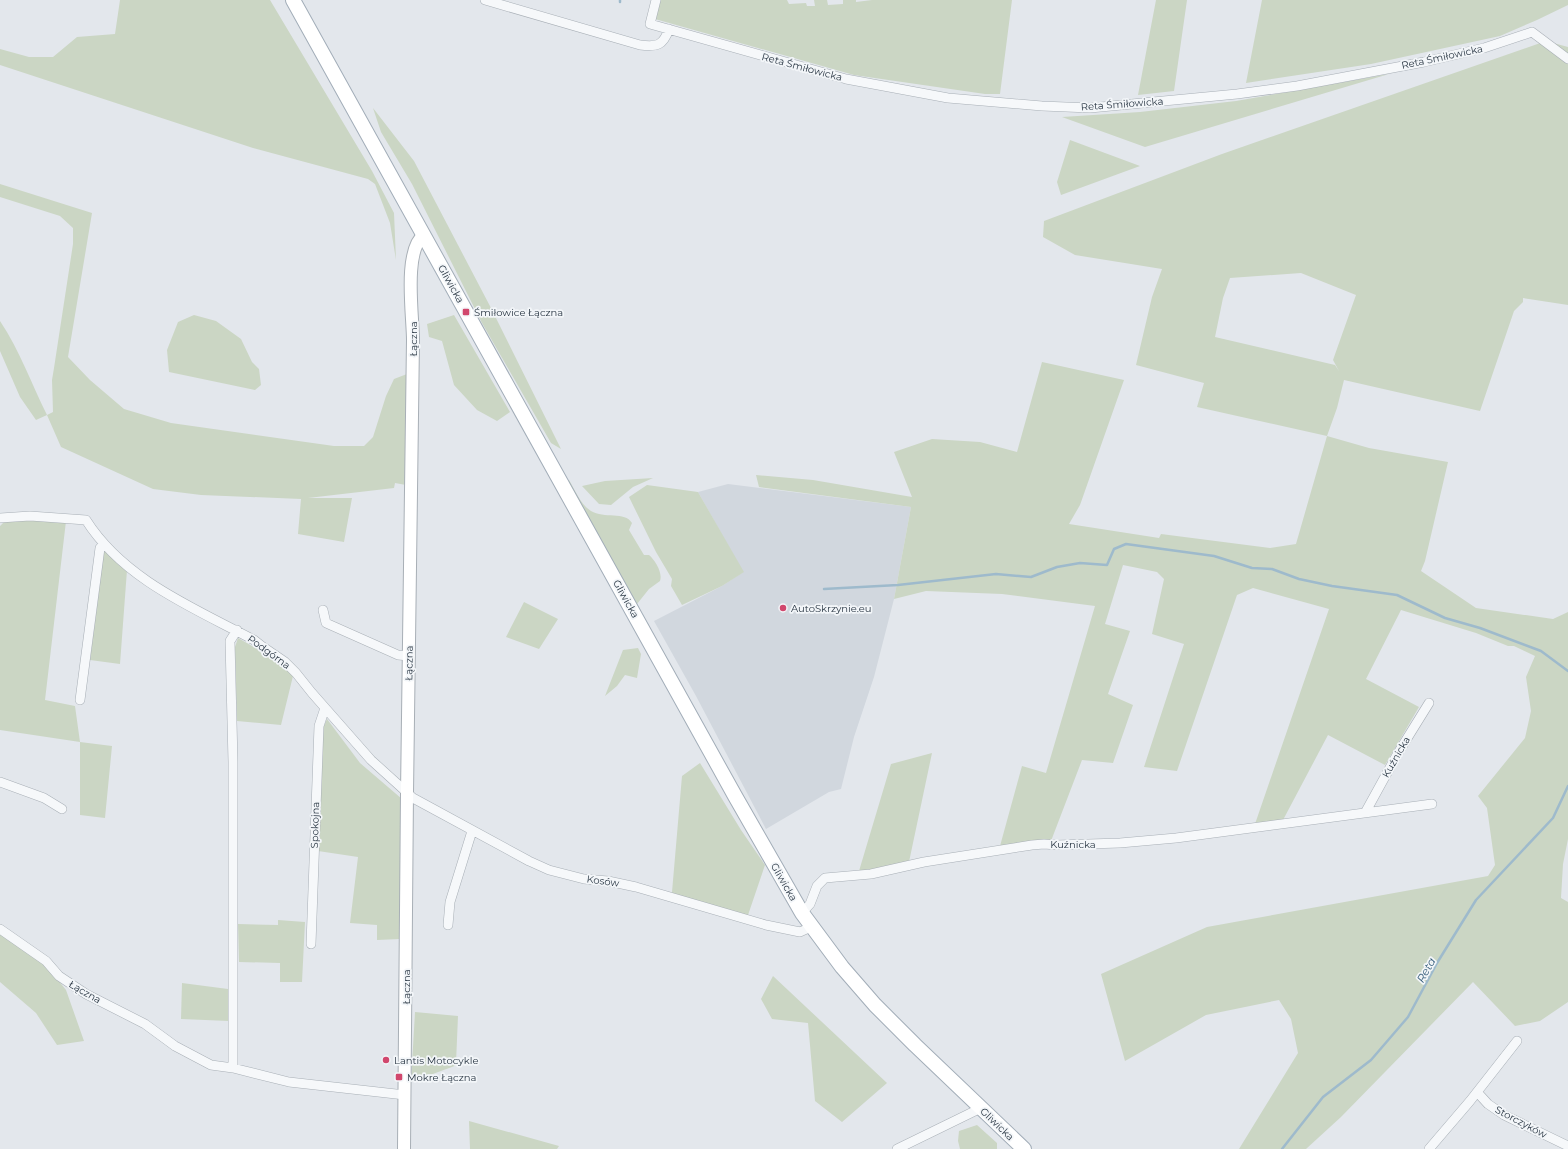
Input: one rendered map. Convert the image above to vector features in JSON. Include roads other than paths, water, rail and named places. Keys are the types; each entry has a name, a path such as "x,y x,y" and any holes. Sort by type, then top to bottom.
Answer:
{"main road":[{"name":"Gliwicka","path":"293,0 735,796 802,913 842,967 875,1005 1024,1149"}],"street":[{"path":"485,0 640,45 658,45 665,40 669,29"},
{"name":"Reta Śmiłowicka","path":"656,0 650,24 846,79 940,96 1042,106 1090,108 1236,94 1297,86 1424,62 1484,48 1532,32 1568,59"},
{"name":"Łączna","path":"404,1149 413,340 411,269 415,245 424,235"},
{"name":"Podgórna","path":"0,518 30,516 86,520 114,556 165,593 237,630 285,662 371,760 407,793"},
{"path":"80,700 100,548 104,544"},
{"path":"323,610 326,623 398,655 410,656"},
{"path":"233,1068 233,762 230,641 237,630"},
{"name":"Kuźnicka","path":"1365,813 1398,753 1429,703"},
{"name":"Spokojna","path":"311,944 319,726 326,708"},
{"path":"0,782 44,798 62,809"},
{"name":"Kosów","path":"407,793 413,798 472,831 549,870 584,879 608,881 636,887 780,928 800,932 811,926"},
{"name":"Kuźnicka","path":"802,913 810,904 817,886 825,878 870,874 937,860 1032,845 1044,844 1057,846 1120,843 1169,838 1432,804"},
{"path":"448,925 450,902 472,831"},
{"name":"Łączna","path":"0,929 46,961 59,976 86,994 145,1024 175,1046 211,1065 233,1068 289,1082 358,1091 405,1095"},
{"path":"1429,1149 1477,1092 1517,1041"},
{"name":"Storczyków","path":"1477,1092 1488,1104 1504,1115 1568,1146"},
{"path":"897,1149 981,1108"}],"waterway":[{"path":"824,589 898,585 996,574 1031,577 1057,567 1080,563 1107,565 1114,549 1126,544 1214,556 1252,568 1272,569 1299,579 1332,586 1397,595 1445,618 1480,628 1541,651 1568,671"},
{"name":"Reta","path":"1282,1149 1323,1097 1371,1060 1408,1017 1437,963 1476,900 1553,818 1568,786"}],"place":[{"name":"Śmiłowice Łączna","path":"466,312"},
{"name":"AutoSkrzynie.eu","path":"783,608"},
{"name":"Lantis Motocykle","path":"386,1060"},
{"name":"Mokre Łączna","path":"399,1077"}]}
